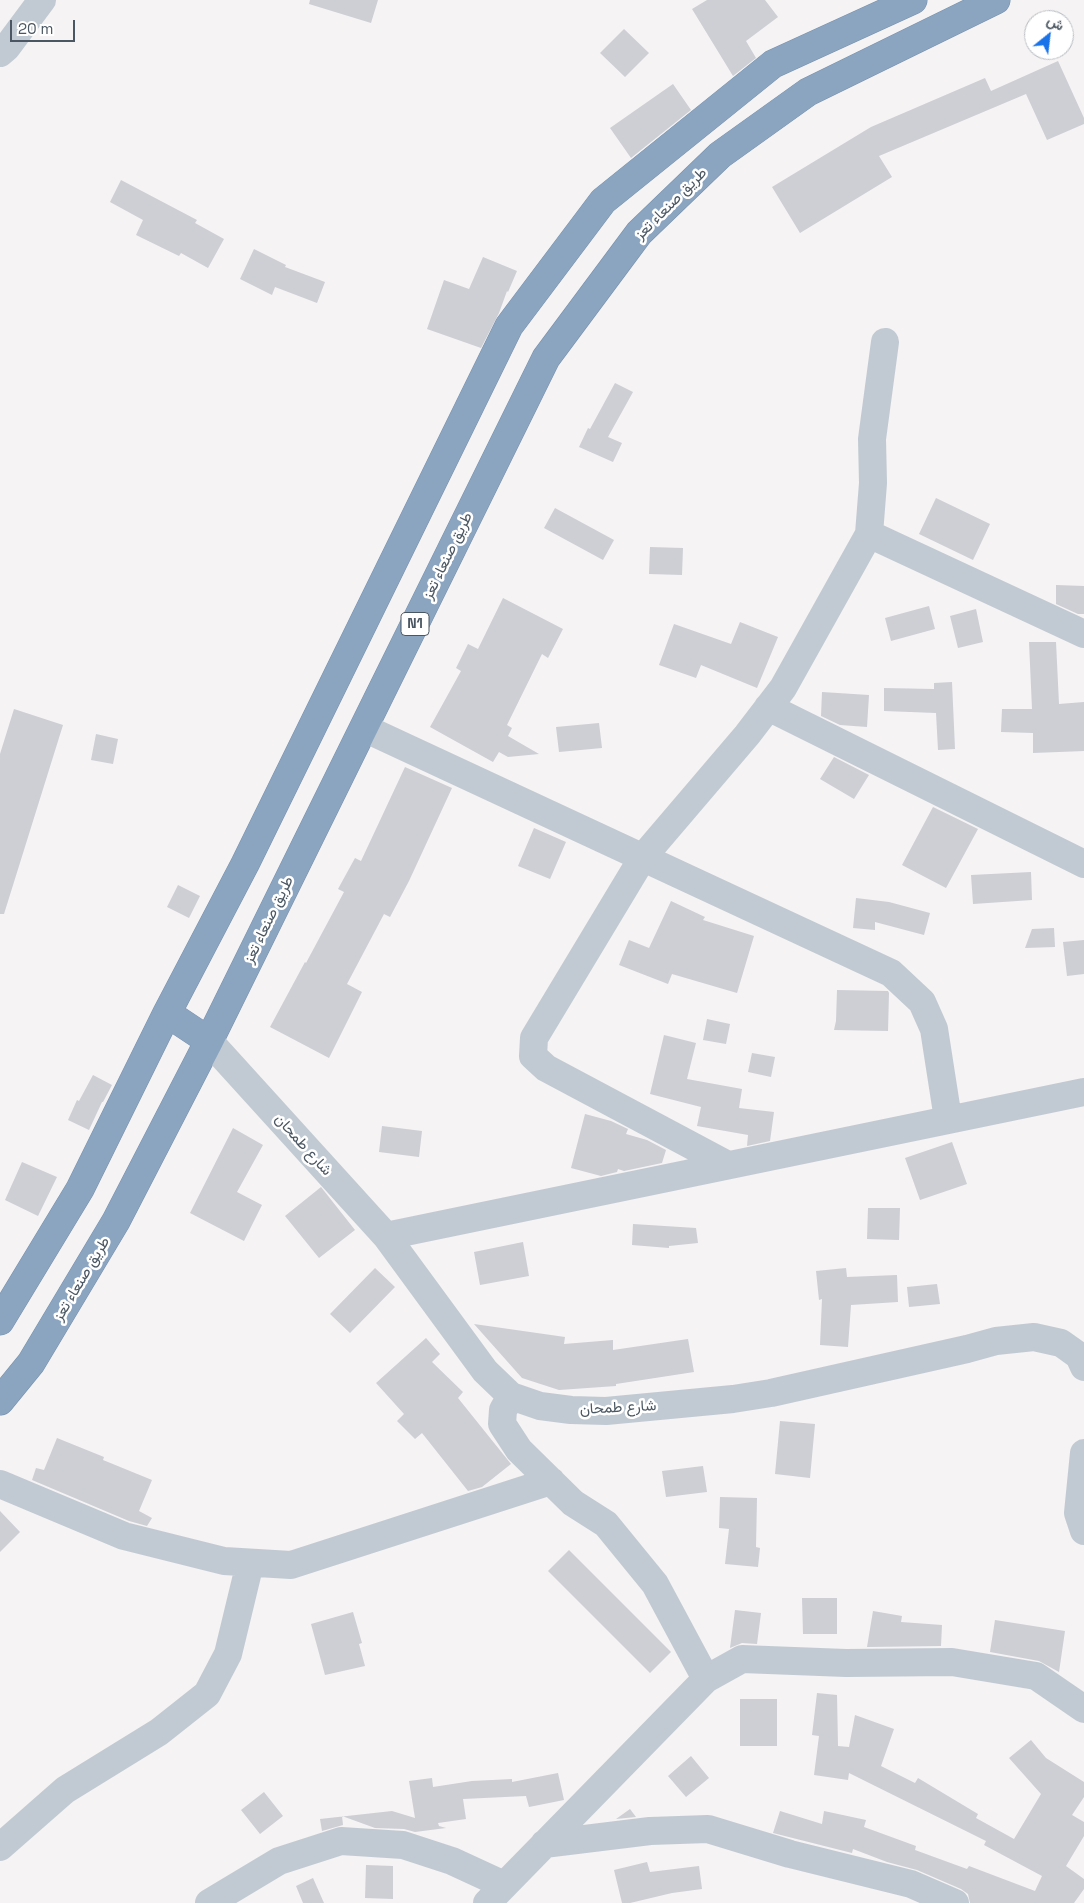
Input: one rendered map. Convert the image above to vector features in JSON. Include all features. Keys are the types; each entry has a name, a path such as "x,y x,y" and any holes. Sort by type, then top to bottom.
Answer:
{"highway":[{"path":"0,1321 80,1189 167,1013 249,856 509,326 603,201 773,64 913,0"},
{"name":"طريق صنعاء تعز","path":"0,1401 31,1363 116,1221 209,1041 546,358 640,233 720,155 808,92 996,0"},
{"path":"167,1013 209,1041"}],"street":[{"path":"0,53 7,47 42,0"},
{"path":"728,1165 546,1068 533,1056 534,1038 643,857 747,735 784,688 869,534 873,483 872,439 885,342"},
{"path":"869,534 1084,634"},
{"path":"768,707 1084,864"},
{"path":"364,728 891,973 922,1002 934,1029 948,1119"},
{"name":"شارع طمحان","path":"209,1041 386,1236 485,1371 511,1396 540,1406 571,1410 606,1411 733,1399 779,1392 996,1341 1034,1337 1061,1343 1079,1356 1084,1367"},
{"path":"386,1236 1084,1092"},
{"path":"511,1396 503,1410 502,1424 519,1450 573,1503 606,1524 655,1584 706,1679"},
{"path":"1084,1453 1078,1512 1084,1531"},
{"path":"0,1484 124,1536 224,1561 291,1565 551,1481"},
{"path":"0,1847 65,1790 159,1732 206,1694 228,1654 250,1562"},
{"path":"209,1903 279,1861 341,1841 403,1845 452,1861 495,1894 706,1679 742,1659 846,1663 952,1662 1036,1676 1084,1709"},
{"path":"544,1844 650,1831 708,1829 790,1854 911,1884 955,1903"}],"building":[{"path":"310,0 378,0 371,23 309,4"},
{"path":"707,0 765,0 778,17 746,41 756,58 733,76 692,9"},
{"path":"624,29 649,53 625,77 600,53"},
{"path":"1058,61 1084,118 1084,124 1047,140 1026,94 879,156 892,177 800,233 772,187 871,127 985,78 991,91"},
{"path":"673,84 691,110 631,158 610,128"},
{"path":"121,180 197,220 195,223 224,239 208,268 181,253 179,256 136,235 143,220 110,202"},
{"path":"254,249 286,265 285,267 325,282 317,303 275,287 272,295 240,279"},
{"path":"483,257 517,271 481,348 427,329 444,280 469,289"},
{"path":"615,383 633,392 608,437 622,443 613,462 579,447"},
{"path":"936,498 990,524 973,560 919,534"},
{"path":"555,508 614,540 603,560 544,528"},
{"path":"650,547 683,548 682,575 649,574"},
{"path":"1056,585 1084,586 1084,614 1078,614 1056,604"},
{"path":"503,598 563,629 548,658 542,654 507,725 512,728 508,736 539,754 508,757 499,752 493,762 430,727 461,671 456,668 468,644 478,649"},
{"path":"929,606 935,629 891,641 885,618"},
{"path":"976,609 983,642 958,648 950,616"},
{"path":"740,622 778,637 757,688 701,665 696,678 659,665 674,624 731,644"},
{"path":"1029,642 1056,642 1059,704 1084,702 1084,751 1033,753 1033,733 1001,732 1002,709 1032,709"},
{"path":"952,682 955,749 938,750 936,713 884,711 884,688 934,689 934,683"},
{"path":"822,692 869,695 867,727 840,725 821,716"},
{"path":"14,709 63,725 4,914 0,914 0,754"},
{"path":"599,723 602,748 559,752 556,727"},
{"path":"96,734 118,739 113,764 91,760"},
{"path":"834,757 869,775 854,799 820,779"},
{"path":"405,767 452,788 409,881 390,917 384,914 347,984 362,992 329,1058 270,1027 344,892 338,889 355,858 361,861"},
{"path":"933,807 978,829 946,888 902,865"},
{"path":"534,828 566,842 550,879 518,866"},
{"path":"1031,872 1032,900 973,904 971,875"},
{"path":"178,885 200,896 189,918 167,907"},
{"path":"856,898 889,902 930,913 924,935 875,922 875,930 853,928"},
{"path":"671,901 705,917 703,920 754,936 737,993 672,974 668,984 619,965 629,940 649,948"},
{"path":"1054,928 1055,947 1025,948 1032,929"},
{"path":"1084,940 1084,974 1067,976 1063,942"},
{"path":"837,990 888,991 888,1031 834,1030"},
{"path":"707,1019 730,1024 726,1044 703,1040"},
{"path":"664,1035 696,1043 687,1079 742,1089 739,1108 774,1112 770,1141 747,1146 748,1135 697,1126 701,1107 650,1094"},
{"path":"752,1053 775,1057 771,1077 748,1072"},
{"path":"93,1075 112,1085 89,1130 68,1120 77,1100 79,1101"},
{"path":"585,1114 611,1121 628,1129 626,1134 647,1140 666,1150 662,1163 624,1171 618,1169 617,1172 601,1176 571,1168"},
{"path":"382,1126 422,1131 419,1157 379,1152"},
{"path":"233,1128 263,1145 237,1192 262,1205 244,1241 190,1213"},
{"path":"952,1142 967,1184 920,1200 905,1158"},
{"path":"22,1162 57,1177 38,1216 5,1200"},
{"path":"321,1187 355,1230 319,1258 285,1216"},
{"path":"868,1208 900,1208 899,1240 867,1239"},
{"path":"633,1224 696,1228 698,1243 669,1246 669,1248 632,1245"},
{"path":"523,1242 529,1276 480,1285 474,1252"},
{"path":"375,1268 395,1287 350,1333 330,1314"},
{"path":"846,1268 847,1277 897,1275 898,1302 851,1305 848,1347 820,1345 822,1299 819,1300 816,1271"},
{"path":"937,1284 940,1304 909,1307 907,1287"},
{"path":"474,1324 565,1337 564,1344 613,1340 613,1350 688,1339 694,1372 616,1384 616,1386 559,1390 522,1378"},
{"path":"426,1338 440,1354 432,1362 463,1392 458,1398 511,1464 482,1487 468,1491 422,1433 415,1439 397,1421 404,1414 376,1383"},
{"path":"780,1421 815,1424 810,1478 775,1474"},
{"path":"57,1438 104,1457 103,1460 152,1480 139,1511 152,1518 147,1526 129,1521 32,1480 36,1468 44,1470"},
{"path":"703,1466 707,1492 666,1497 662,1471"},
{"path":"720,1497 757,1498 756,1547 760,1548 758,1567 725,1564 729,1529 719,1528"},
{"path":"0,1511 20,1532 0,1552"},
{"path":"569,1550 671,1652 650,1673 548,1571"},
{"path":"802,1598 837,1598 837,1634 803,1634"},
{"path":"735,1610 761,1613 757,1644 742,1643 730,1648"},
{"path":"873,1611 902,1616 901,1622 942,1625 941,1646 867,1647"},
{"path":"353,1612 362,1643 359,1644 365,1666 325,1675 311,1624"},
{"path":"995,1620 1065,1631 1059,1672 1039,1661 990,1652"},
{"path":"817,1693 837,1695 838,1746 849,1747 855,1715 894,1729 881,1766 915,1783 918,1778 978,1814 976,1818 1014,1839 1041,1794 1009,1758 1031,1740 1046,1758 1084,1782 1084,1797 1072,1815 1084,1822 1084,1836 1066,1866 1084,1879 1084,1889 1074,1903 970,1903 968,1894 961,1889 917,1870 887,1862 853,1849 852,1853 773,1833 780,1811 822,1824 824,1811 866,1820 864,1827 916,1846 915,1850 967,1869 969,1866 1035,1891 1042,1876 984,1845 986,1841 849,1773 848,1780 814,1775 819,1736 812,1735"},
{"path":"740,1699 777,1699 777,1746 740,1746"},
{"path":"691,1756 709,1778 686,1797 668,1776"},
{"path":"558,1773 564,1800 529,1807 526,1796 463,1799 466,1819 438,1823 439,1826 446,1828 415,1832 404,1829 375,1828 343,1816 392,1811 415,1818 409,1781 432,1778 433,1787 472,1781 512,1779 512,1782"},
{"path":"264,1792 283,1816 260,1834 241,1810"},
{"path":"630,1809 636,1817 616,1819"},
{"path":"342,1817 343,1825 322,1831 320,1819"},
{"path":"647,1862 650,1872 699,1866 702,1889 622,1903 614,1870"},
{"path":"366,1865 393,1866 393,1899 365,1898"},
{"path":"313,1878 324,1903 303,1903 296,1886"}]}
